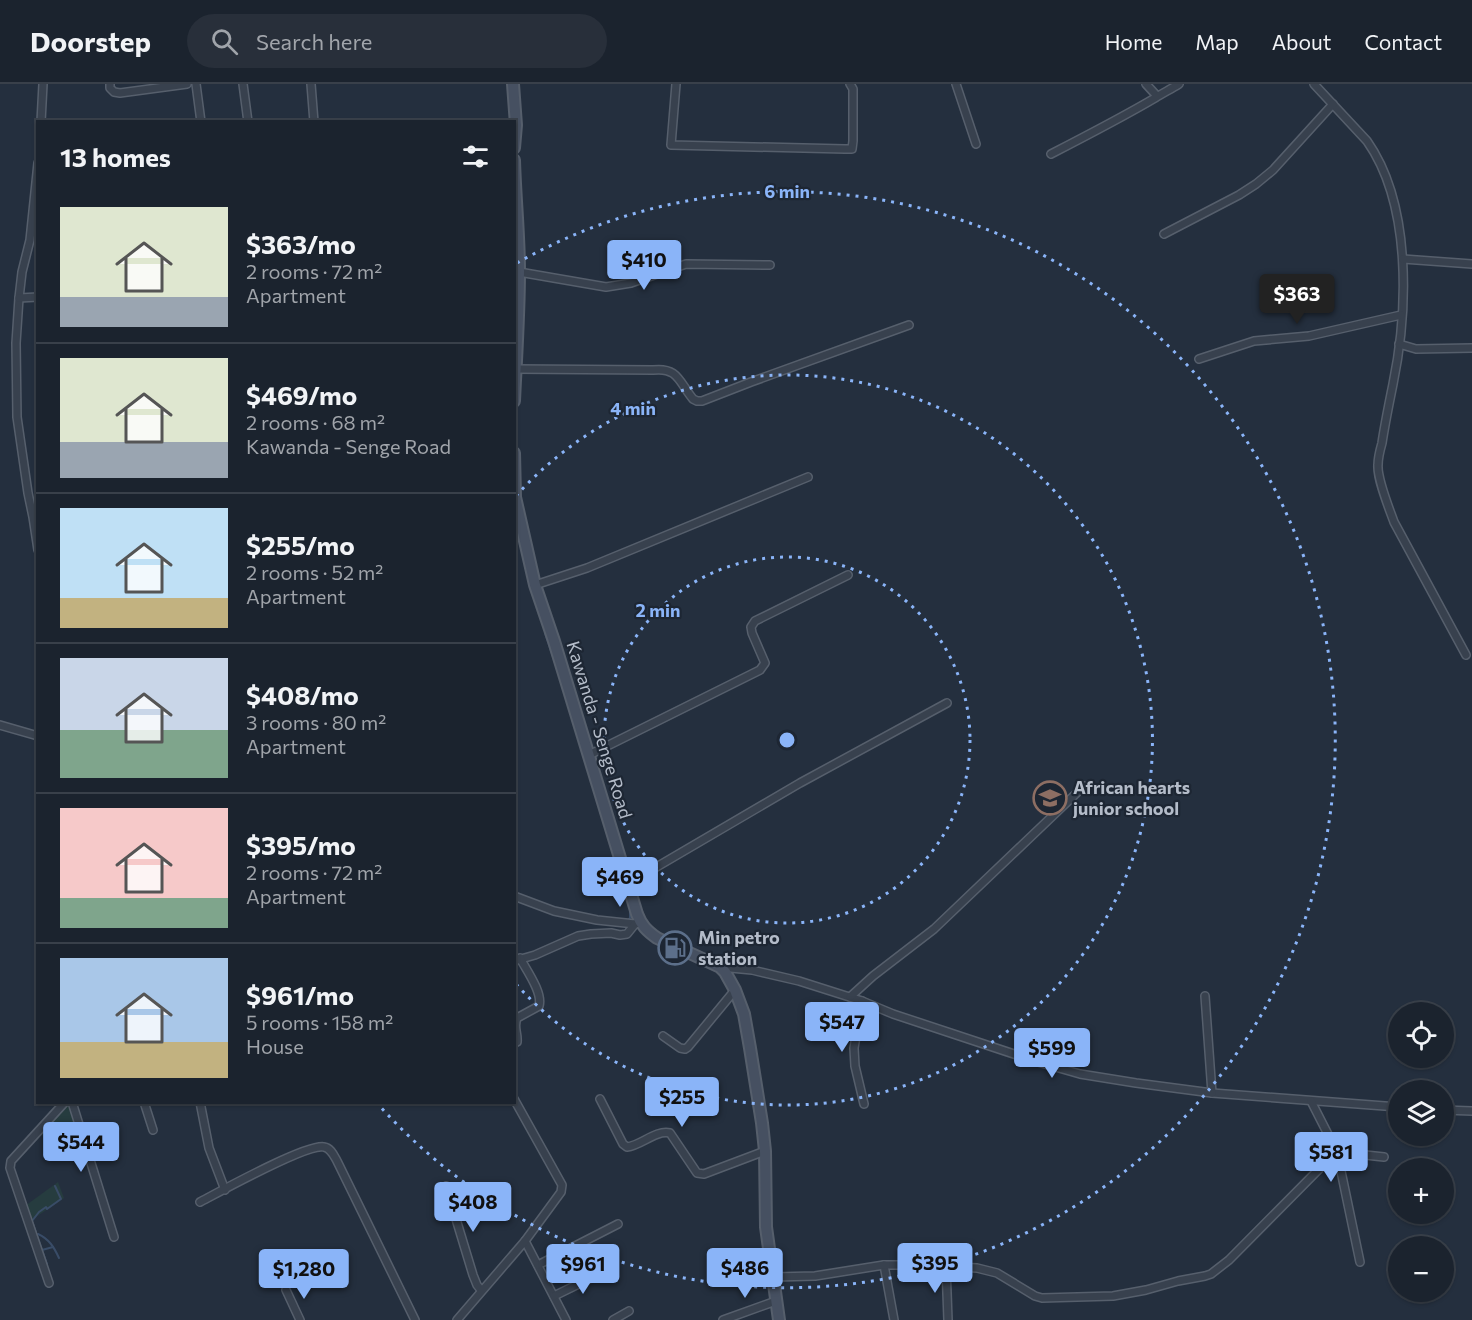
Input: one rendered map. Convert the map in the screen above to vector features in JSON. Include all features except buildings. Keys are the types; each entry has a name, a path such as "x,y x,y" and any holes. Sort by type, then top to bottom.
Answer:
{"street":[{"path":"41,120 43,84"},
{"path":"110,84 114,93 120,93 187,84"},
{"path":"196,84 201,120"},
{"path":"243,84 248,120"},
{"path":"311,84 314,120"},
{"path":"513,84 516,120"},
{"path":"676,84 671,145 852,149 853,89 850,84"},
{"path":"956,84 976,144"},
{"path":"1146,84 1157,96"},
{"path":"1051,154 1139,108 1179,84"},
{"path":"1314,84 1367,141 1385,173 1397,212 1403,259 1404,305 1378,467 1394,522 1466,655"},
{"path":"1164,234 1256,184 1272,170 1333,104"},
{"path":"35,517 28,493 17,417 16,343 22,272 30,240 36,182"},
{"path":"516,211 519,272 516,345"},
{"path":"1403,259 1472,264"},
{"path":"519,272 606,286 631,283 686,264 770,265"},
{"path":"19,298 36,297"},
{"path":"1199,359 1254,341 1309,336 1401,315"},
{"path":"516,369 663,369 675,374 693,399 702,401 909,325"},
{"path":"1399,344 1416,350 1472,348"},
{"path":"535,585 587,568 808,477"},
{"name":"Kawanda - Senge Road","path":"516,501 535,585 589,755 638,923"},
{"path":"589,755 760,670 765,663 752,633 751,627 755,621 848,575"},
{"path":"626,880 648,872 800,783 947,703"},
{"path":"0,725 36,735"},
{"path":"850,997 873,976 934,929 1084,786"},
{"path":"516,897 554,910 597,920 638,923 657,938 720,967 752,970 799,981 862,1001 904,1018 1080,1074 1212,1093 1388,1106"},
{"path":"516,1021 517,1018 539,1006 540,1000 539,993 517,960 536,955 578,936 627,934 638,923"},
{"path":"720,967 735,990 747,1025 762,1123 765,1151 766,1227 779,1320"},
{"path":"663,1036 685,1049 735,990"},
{"path":"1205,996 1212,1093"},
{"path":"862,1001 854,1048 855,1066 864,1104"},
{"path":"600,1099 623,1144 627,1147 633,1146 658,1134 670,1133 697,1173 704,1174 765,1151"},
{"path":"1311,1101 1337,1152 1360,1262"},
{"path":"457,1320 525,1241 561,1192 562,1185 516,1103"},
{"path":"49,1283 10,1168 11,1161 63,1104"},
{"path":"73,1104 114,1237"},
{"path":"145,1104 153,1130"},
{"path":"200,1104 209,1148 225,1190"},
{"path":"1454,1110 1472,1110"},
{"path":"200,1202 291,1156 316,1147 330,1149 415,1320"},
{"path":"774,1277 815,1276 884,1265 946,1266 977,1268 997,1273 1042,1298 1128,1294 1211,1274 1229,1260 1323,1163 1337,1152 1384,1157"},
{"path":"446,1186 472,1275 481,1290"},
{"path":"538,1265 618,1224"},
{"path":"525,1241 566,1320"},
{"path":"884,1265 894,1320"},
{"path":"946,1266 948,1320"},
{"path":"554,1296 601,1273"},
{"path":"286,1290 300,1320"},
{"path":"723,1320 776,1300"},
{"path":"613,1320 629,1311"}],"green space":[{"path":"66,1104 69,1104 75,1122 47,1149 41,1131"},
{"path":"58,1182 64,1198 30,1221 25,1206"}],"waterway":[{"path":"508,84 509,96"},
{"path":"516,528 520,541"},
{"path":"545,633 563,687"},
{"path":"618,872 627,900"},
{"path":"625,920 630,918 630,909"},
{"path":"47,1264 32,1221 39,1212 61,1199 55,1186"},
{"path":"38,1234 51,1244 59,1258"},
{"path":"42,1250 53,1247"}],"place":[{"name":"African hearts junior school","path":"1050,798"},
{"name":"Min petro station","path":"675,948"}]}
